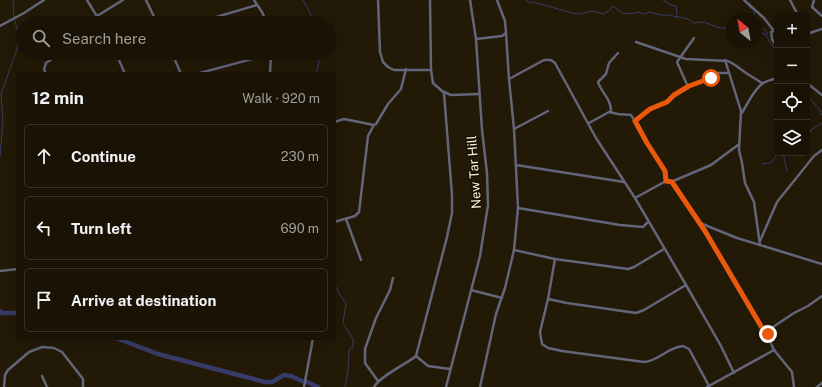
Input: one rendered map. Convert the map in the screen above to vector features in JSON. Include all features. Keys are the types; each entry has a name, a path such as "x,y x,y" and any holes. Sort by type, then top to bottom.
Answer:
{"street":[{"path":"20,16 44,0"},
{"path":"87,0 96,16 123,0"},
{"path":"146,0 154,16"},
{"path":"254,0 263,16"},
{"path":"378,0 381,59 385,64 394,70 431,70"},
{"path":"430,0 431,70 433,83 444,92 455,95 479,94"},
{"name":"New Tar Hill","path":"446,387 482,246 488,205 487,173 479,94 476,39 470,0"},
{"path":"480,387 496,314 502,298 514,250 518,208 514,129 505,21 497,0"},
{"path":"744,0 764,18 774,30"},
{"path":"790,0 796,12"},
{"path":"814,0 812,7 822,16"},
{"path":"220,16 257,5"},
{"path":"0,26 16,18"},
{"path":"810,33 822,29"},
{"path":"774,31 771,32 771,37 774,42"},
{"path":"476,39 502,36 506,33"},
{"path":"678,65 680,58 694,38"},
{"path":"636,42 680,58 695,60 725,60 762,83"},
{"path":"611,112 608,99 598,82 606,74 608,65 618,54"},
{"path":"672,55 688,87"},
{"path":"45,72 44,69 46,63 50,60"},
{"path":"119,60 124,72"},
{"path":"175,60 180,72"},
{"path":"203,72 246,60"},
{"path":"270,72 271,60"},
{"path":"509,79 544,60 551,60 555,63 596,138 635,198 686,285 721,346 734,373"},
{"path":"725,60 742,113 739,144 745,182 754,202 760,245"},
{"path":"336,222 357,215 359,212 368,136 388,104 401,89 406,69"},
{"path":"635,121 650,109 667,102 674,95 688,87 705,81 718,73 729,73"},
{"path":"742,113 752,95 762,83 774,79"},
{"path":"808,84 822,94"},
{"path":"374,387 378,380 404,365 416,356 446,244 452,213 452,195 444,92"},
{"path":"514,129 548,110"},
{"path":"589,123 611,112 618,114 629,114 635,121 665,171 666,181"},
{"path":"336,121 344,119 374,125"},
{"path":"635,198 666,181 672,182 711,165 739,144"},
{"path":"760,241 777,202 814,156 822,150"},
{"path":"516,165 624,182"},
{"path":"672,182 700,223 774,350 792,372 794,387"},
{"path":"518,208 620,225 643,226 648,222"},
{"path":"346,219 361,260"},
{"path":"700,223 737,238 822,264"},
{"path":"514,250 555,259 631,268 664,249"},
{"path":"555,259 540,332 541,342 548,348 644,362 651,361 673,348 683,346 689,349 708,386 774,350"},
{"path":"0,271 16,269"},
{"path":"378,380 366,363 365,349 376,318 390,290 393,278"},
{"path":"548,299 636,313 644,310 686,285"},
{"path":"471,290 502,298"},
{"path":"768,338 773,326 794,312 808,306 822,296"},
{"path":"304,387 313,340"},
{"path":"4,387 5,375 8,370 29,352 42,347 59,350 83,379 83,387"},
{"path":"416,356 428,366 450,369"},
{"path":"42,376 47,387"},
{"path":"817,387 822,383"}],"waterway":[{"path":"13,0 16,25"},
{"path":"303,0 311,16"},
{"path":"526,0 531,3 533,2 572,13 580,14 593,11 604,14 614,7 624,14 639,12 643,14 650,12 688,19 693,23 704,22 726,29"},
{"path":"663,0 676,6 677,17"},
{"path":"749,7 754,10 754,12"},
{"path":"762,28 767,32 767,35"},
{"path":"762,33 765,34 774,48"},
{"path":"0,156 3,122 1,94 16,52"},
{"path":"317,72 318,60"},
{"path":"810,98 822,115"},
{"path":"810,130 822,123"},
{"path":"762,164 771,163 776,156"},
{"path":"784,156 787,171"},
{"path":"336,287 346,303 343,323 353,339 353,347 349,350 345,387"},
{"path":"0,311 2,313 16,313"},
{"path":"121,340 158,354 265,382 272,382 284,375 291,376 302,381"},
{"path":"307,382 318,387"}],"route":[{"path":"711,78 689,86 674,95 667,102 650,109 635,121 665,171 666,181 672,182 700,224 768,338 768,334"}]}
